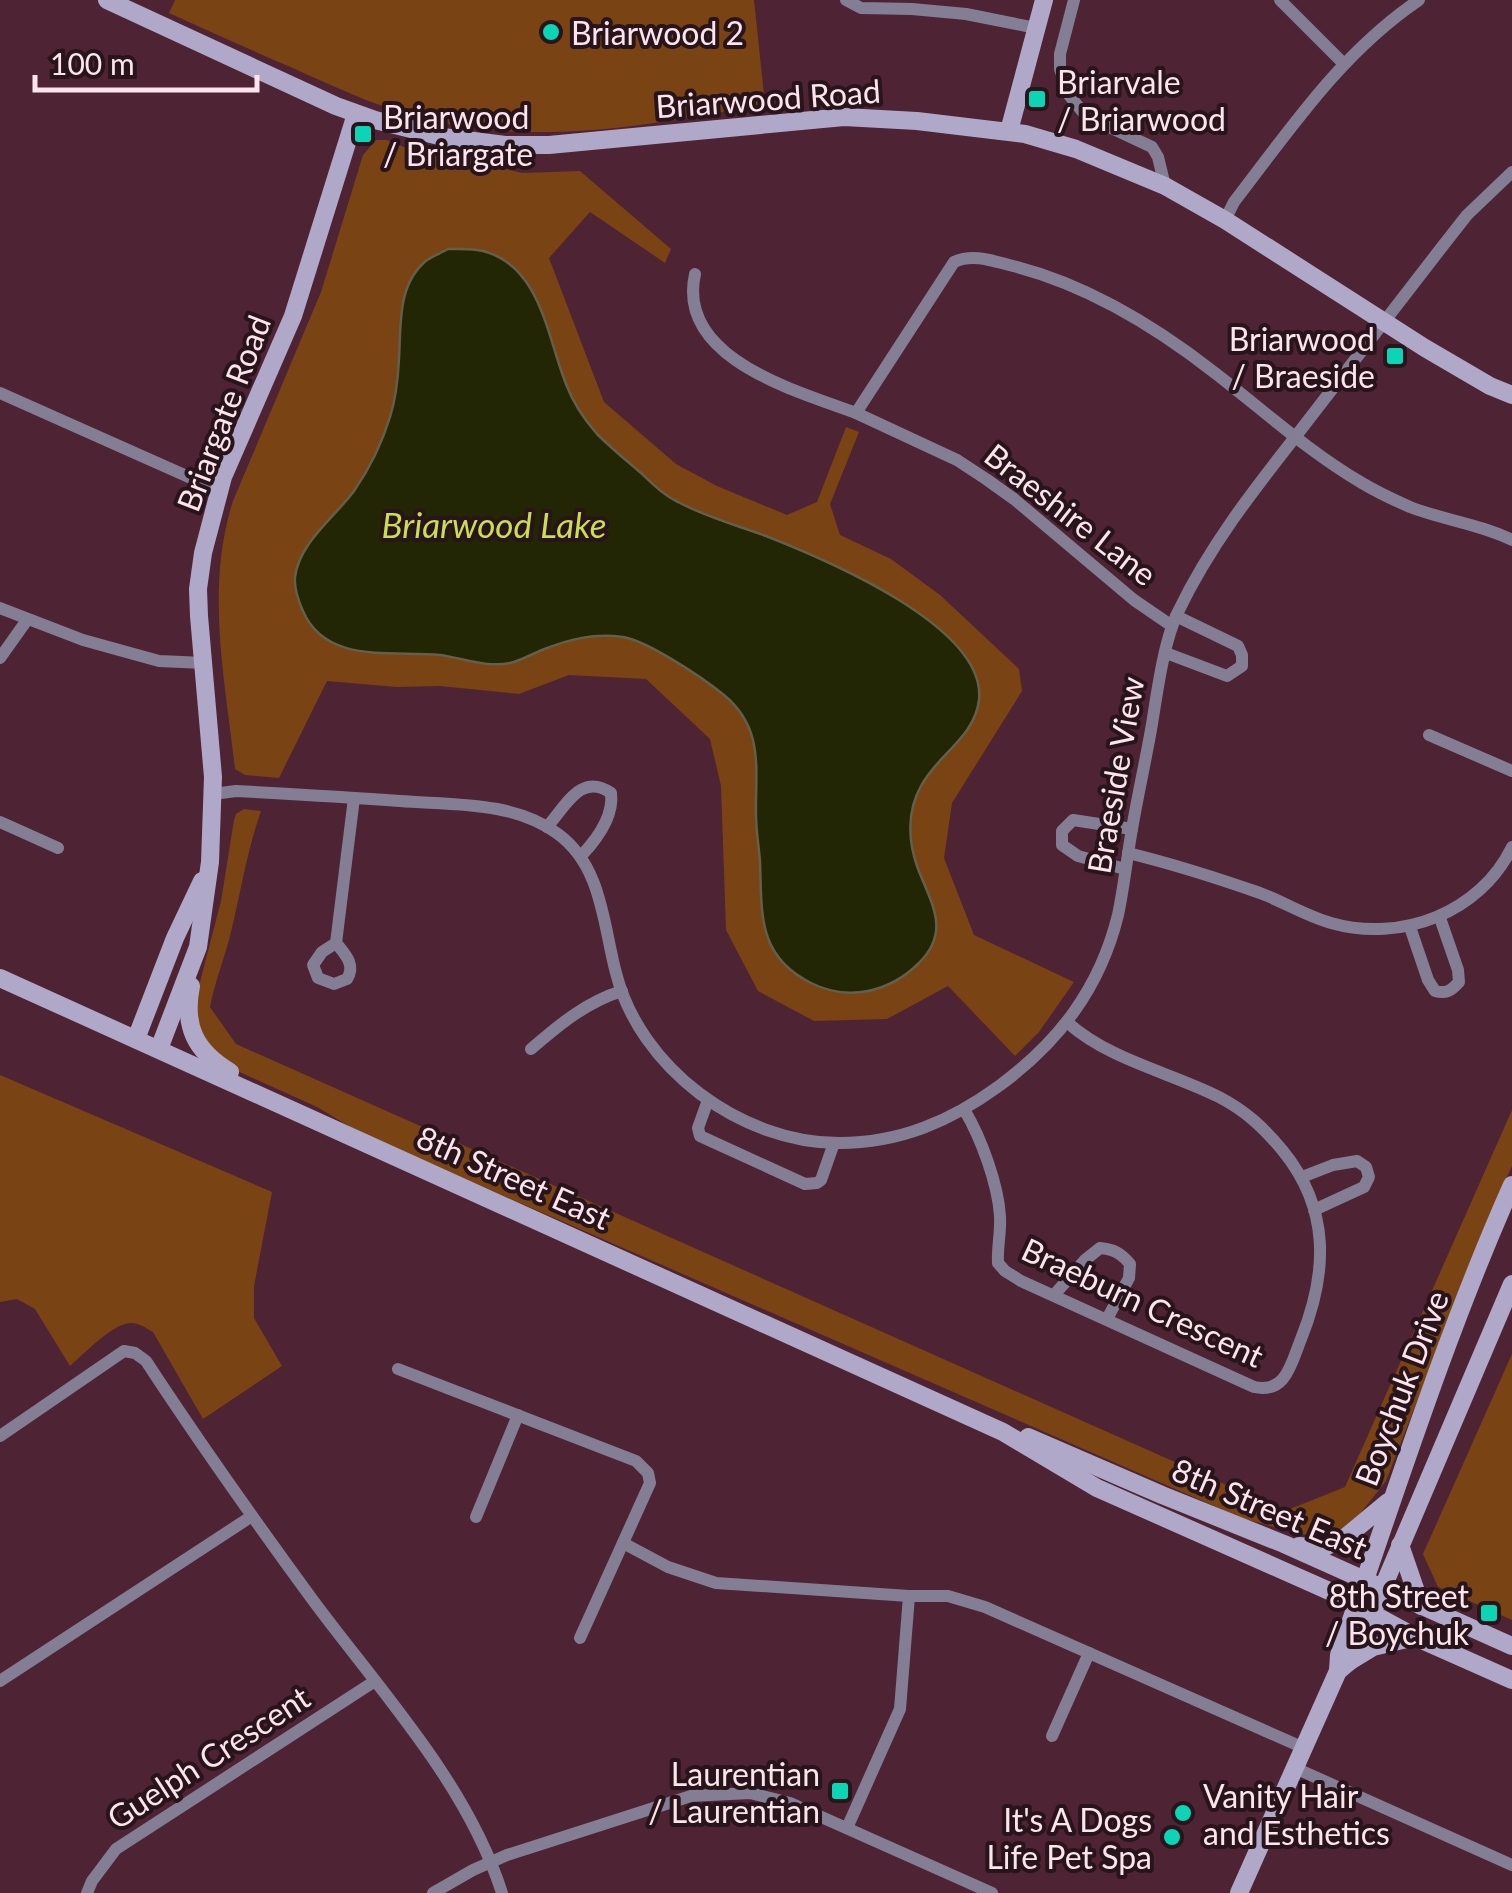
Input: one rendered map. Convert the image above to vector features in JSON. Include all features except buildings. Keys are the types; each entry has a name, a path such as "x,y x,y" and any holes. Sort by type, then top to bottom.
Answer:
{"main road":[{"name":"Briarwood Road","path":"107,0 356,114 442,137 505,145 586,142 844,117 917,120 1009,131 1076,149 1165,186 1384,322 1512,395"},
{"path":"1009,131 1044,0"},
{"name":"Briargate Road","path":"159,1049 198,947 210,862 213,794 198,589 203,553 218,490 293,316 356,114"},
{"name":"Briargate Road","path":"136,1038 210,862"},
{"path":"198,947 187,1005 188,1026 196,1041 223,1068 286,1106"},
{"name":"8th Street East","path":"0,978 1003,1432 1096,1488 1364,1608 1415,1637 1512,1680"},
{"name":"Boychuk Drive","path":"1364,1608 1364,1580 1390,1501 1512,1185"},
{"name":"Boychuk Drive","path":"1239,1893 1344,1666 1338,1655 1364,1608 1382,1588 1512,1284"},
{"name":"8th Street East","path":"1003,1432 1035,1439 1512,1646"},
{"path":"1284,1544 1323,1548 1347,1536 1390,1501"},
{"path":"1400,1544 1420,1606"},
{"path":"1344,1666 1373,1646 1415,1637"}],"street":[{"path":"846,0 860,8 966,14 1036,28"},
{"path":"1074,0 1060,54 1060,70 1069,95 1086,116 1152,147 1165,186"},
{"path":"1280,0 1343,64"},
{"path":"1225,220 1234,202 1343,64 1419,0"},
{"name":"Braeside View","path":"213,794 236,792 478,806 530,818 561,836 582,856 599,897 616,976 632,1014 659,1055 708,1100 764,1129 834,1143 882,1140 964,1111 1022,1068 1056,1036 1090,987 1103,958 1117,917 1174,621 1204,564 1234,514 1467,215 1512,172"},
{"path":"856,414 954,262 965,257 988,259 1067,284 1120,308 1169,338 1295,437 1364,485 1412,508 1512,540"},
{"name":"Braeshire Lane","path":"695,274 691,291 697,314 711,338 748,370 957,460 1014,499 1134,600 1174,621 1238,646 1242,666 1227,676 1166,653"},
{"path":"0,394 218,490"},
{"path":"0,608 83,640 159,661 204,663"},
{"path":"0,658 27,620"},
{"path":"1429,736 1512,771"},
{"path":"547,827 579,790 591,784 611,793 613,806 582,856"},
{"path":"336,943 354,798"},
{"path":"1125,869 1078,856 1062,845 1062,830 1072,820 1132,830"},
{"path":"0,822 58,848"},
{"path":"1128,853 1169,862 1329,922 1358,928 1410,927 1440,918 1473,896 1503,866 1512,847"},
{"path":"1410,927 1428,980 1435,991 1444,993 1459,982 1440,918"},
{"path":"531,1049 571,1015 622,991"},
{"name":"Braeburn Crescent","path":"964,1111 983,1150 998,1201 998,1263 1004,1271 1254,1387 1266,1390 1277,1386 1286,1376 1306,1326 1319,1277 1321,1252 1314,1210 1302,1177 1263,1126 1222,1098 1098,1044 1068,1022"},
{"path":"708,1100 698,1128 700,1136 806,1184 821,1180 834,1143"},
{"path":"1302,1177 1357,1161 1366,1167 1369,1177 1364,1188 1314,1210"},
{"path":"1054,1295 1085,1260 1100,1248 1110,1249 1130,1264 1128,1278 1107,1319"},
{"path":"0,1436 124,1352 146,1361 252,1516 447,1781 468,1814 502,1893"},
{"path":"398,1368 636,1461 648,1474 650,1484 580,1638"},
{"path":"476,1517 518,1415"},
{"path":"0,1681 252,1516"},
{"path":"623,1543 668,1567 716,1583 948,1596 985,1607 1304,1748"},
{"path":"847,1828 900,1709 909,1596"},
{"path":"1052,1736 1089,1652"},
{"name":"Guelph Crescent","path":"87,1893 116,1849 374,1681"},
{"path":"1295,1768 1512,1865"},
{"path":"433,1893 490,1862 691,1796 750,1794 790,1804 992,1893"}],"shaded area":[{"path":"175,0 754,0 765,104 643,125 561,132 479,129 438,122 365,100 169,13"},
{"path":"376,140 522,173 580,171 671,249 665,263 590,212 549,258 604,402 676,464 787,515 817,502 846,427 859,432 830,504 840,535 891,559 940,595 1019,669 1022,691 952,803 944,858 974,935 1074,982 1039,1032 1015,1056 948,986 887,1019 814,1021 758,991 726,930 721,786 710,739 646,679 569,675 519,694 327,681 279,778 245,775 235,769 220,634 220,567 225,534 233,501 321,292 363,155"},
{"path":"244,809 261,811 210,1007 236,1044 1285,1511 1345,1487 1512,1110 1512,1166 1386,1481 1356,1519 1338,1531 1302,1534 1244,1519 362,1134 317,1107 235,1070 203,1044 194,1005 221,901 234,820"},
{"path":"0,1075 272,1192 254,1286 254,1318 282,1366 203,1419 153,1332 145,1327 130,1323 115,1328 70,1366 35,1309 17,1299 0,1302"},
{"path":"1512,1354 1512,1620 1438,1587 1423,1554"}],"water":[{"name":"Briarwood Lake","path":"448,249 483,251 518,272 539,306 579,410 597,434 663,493 699,512 824,560 896,598 957,646 974,673 979,700 971,725 928,775 913,805 912,846 936,927 929,951 902,977 868,991 839,992 811,983 781,960 772,947 763,916 752,736 737,708 724,695 675,661 634,640 602,636 572,640 501,664 440,655 362,651 328,640 303,611 295,577 303,553 354,491 387,427 395,396 405,293 417,270"}],"place":[{"name":"Briarwood 2","path":"551,32"},
{"name":"Briarvale / Briarwood","path":"1037,99"},
{"name":"Briarwood / Briargate","path":"363,134"},
{"name":"Briarwood / Braeside","path":"1395,356"},
{"name":"8th Street / Boychuk","path":"1489,1613"},
{"name":"Laurentian / Laurentian","path":"840,1791"},
{"name":"Vanity Hair and Esthetics","path":"1183,1813"},
{"name":"It's A Dogs Life Pet Spa","path":"1172,1837"}]}
